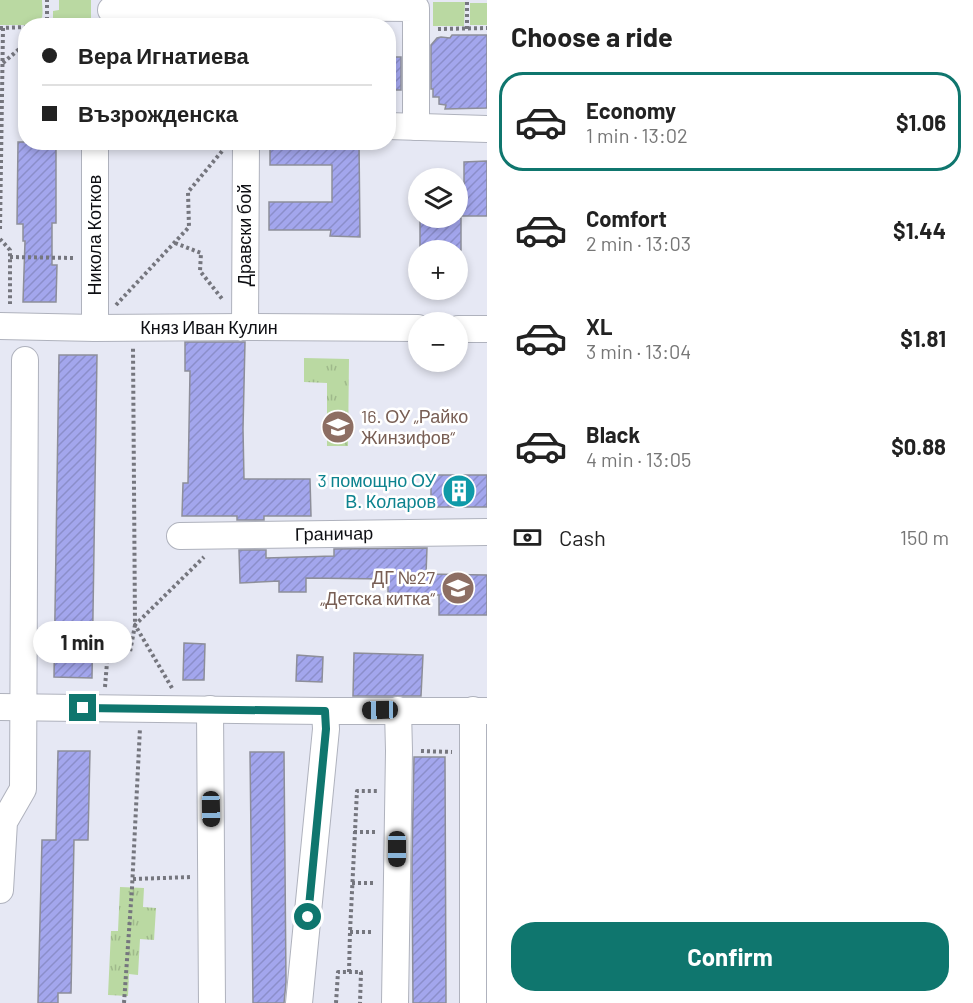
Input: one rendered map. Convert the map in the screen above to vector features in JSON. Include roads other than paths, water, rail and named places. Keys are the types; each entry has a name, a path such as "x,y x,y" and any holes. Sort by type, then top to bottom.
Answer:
{"street":[{"path":"111,10 252,4 416,8 416,127"},
{"path":"396,126 487,129"},
{"name":"Никола Котков","path":"95,150 95,328"},
{"name":"Дравски бой","path":"245,327 246,150"},
{"name":"Княз Иван Кулин","path":"5,326 408,328"},
{"path":"468,329 487,329"},
{"path":"0,890 4,822 22,789 12,707 25,360"},
{"name":"Граничар","path":"180,536 487,532"},
{"path":"12,707 325,711 480,710 473,752 473,1003"},
{"path":"210,709 212,1003"},
{"path":"395,1003 398,710"},
{"path":"299,1003 326,729 325,711"}],"place":[{"name":"16. ОУ „Райко Жинзифов“","path":"338,427"},
{"name":"3 помощно ОУ В. Коларов","path":"459,491"},
{"name":"ДГ №27 „Детска китка“","path":"458,588"}]}
